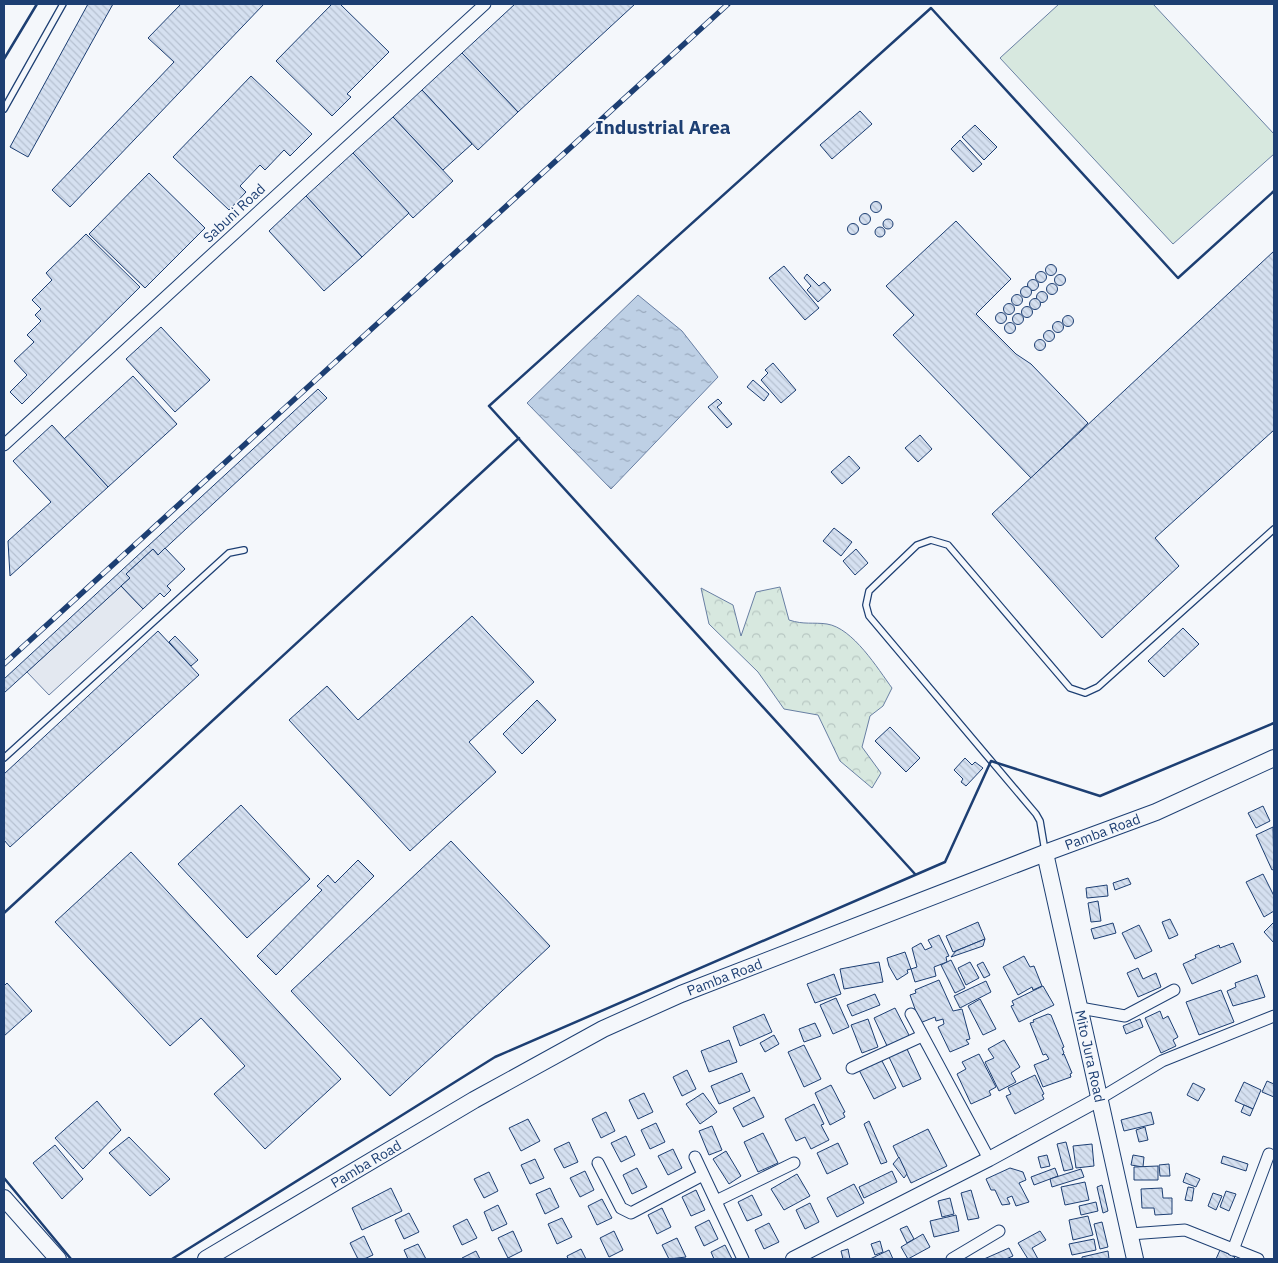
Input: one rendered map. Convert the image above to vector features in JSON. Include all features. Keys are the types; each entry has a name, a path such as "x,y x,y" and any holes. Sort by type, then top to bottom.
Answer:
{"main road":[{"name":"Pamba Road","path":"206,1259 474,1100 603,1029 681,994 1045,852 1156,812 1274,760"},
{"name":"Mito Jura Road","path":"1045,852 1136,1259"},
{"path":"4,1198 58,1259"}],"street":[{"name":"Sabuni Road","path":"4,445 486,4"},
{"path":"1080,1008 1125,1016 1174,990"},
{"path":"911,1014 989,1159"},
{"path":"795,1259 989,1159 1162,1061 1274,1016"},
{"path":"852,1068 922,1036"},
{"path":"1233,1250 1269,1154"},
{"path":"695,1157 743,1259"},
{"path":"598,1163 621,1208 625,1212 631,1213 703,1175"},
{"path":"716,1202 794,1163"},
{"path":"1130,1234 1178,1229 1258,1259"},
{"path":"952,1259 999,1231"}],"lane":[{"path":"4,108 63,4"},
{"path":"1045,852 1040,821 1036,814 869,616 866,605 869,591 917,544 931,540 948,545 1070,688 1085,693 1098,687 1274,529"},
{"path":"4,758 229,553 244,550"}],"green space":[{"path":"1059,4 1153,4 1274,134 1274,154 1173,244 1000,58"},
{"path":"780,587 789,620 827,624 837,627 864,650 892,688 883,706 870,716 862,747 881,773 872,788 840,761 818,715 784,709 758,672 709,624 701,588 733,605 741,636 756,592"}],"shaded area":[{"path":"121,586 143,609 49,695 27,672"}],"water":[{"path":"638,295 682,331 718,377 611,489 527,403"}],"building":[{"path":"88,4 113,4 28,157 10,147"},
{"path":"181,4 264,4 70,207 52,190 174,62 148,38"},
{"path":"332,4 340,4 389,52 347,94 351,97 332,116 276,61"},
{"path":"515,4 635,4 518,112 462,53"},
{"path":"462,53 518,112 478,150 422,90"},
{"path":"251,76 312,134 290,156 284,150 265,170 260,165 240,186 246,192 229,210 173,157"},
{"path":"422,90 472,144 443,170 393,117"},
{"path":"860,111 872,124 832,159 820,145"},
{"path":"393,117 453,181 413,218 353,153"},
{"path":"975,125 997,147 984,160 962,137"},
{"path":"960,140 982,164 973,172 951,149"},
{"path":"353,153 409,213 362,257 306,196"},
{"path":"149,173 205,228 145,288 89,234"},
{"path":"306,196 362,257 324,291 269,231"},
{"path":"874,202 878,202 881,207 880,211 874,212 871,209 871,205"},
{"path":"863,214 867,214 870,219 869,223 863,224 860,221 860,217"},
{"path":"888,219 893,224 888,229 883,224"},
{"path":"956,221 1011,279 976,314 1016,354 1031,364 1088,423 1031,478 893,335 914,315 886,286"},
{"path":"851,224 855,224 858,229 857,233 851,234 848,231 848,227"},
{"path":"880,227 885,232 880,237 875,232"},
{"path":"86,234 140,287 22,404 10,392 27,375 14,361 34,342 27,335 41,321 35,315 41,309 32,300 52,280 46,273"},
{"path":"1274,251 1274,430 1155,538 1179,566 1102,638 992,514"},
{"path":"1049,265 1053,265 1056,270 1055,274 1049,275 1046,272 1046,268"},
{"path":"784,266 819,308 805,320 769,278"},
{"path":"1039,272 1043,272 1046,277 1045,281 1039,282 1036,279 1036,275"},
{"path":"807,274 819,286 824,282 831,290 818,302 807,290 811,286 804,278"},
{"path":"1058,275 1062,275 1065,280 1064,284 1058,285 1055,282 1055,278"},
{"path":"1031,280 1035,280 1038,285 1037,289 1031,290 1028,287 1028,283"},
{"path":"1050,284 1054,284 1057,289 1056,293 1050,294 1047,291 1047,287"},
{"path":"1024,287 1028,287 1031,292 1030,296 1024,297 1021,294 1021,290"},
{"path":"1040,292 1044,292 1047,297 1046,301 1040,302 1037,299 1037,295"},
{"path":"1015,295 1019,295 1022,300 1021,304 1015,305 1012,302 1012,298"},
{"path":"1033,299 1037,299 1040,304 1039,308 1033,309 1030,306 1030,302"},
{"path":"1007,304 1011,304 1014,309 1013,313 1007,314 1004,311 1004,307"},
{"path":"1025,307 1029,307 1032,312 1031,316 1025,317 1022,314 1022,310"},
{"path":"999,313 1003,313 1006,318 1005,322 999,323 996,320 996,316"},
{"path":"1016,314 1020,314 1023,319 1022,323 1016,324 1013,321 1013,317"},
{"path":"1066,316 1070,316 1073,321 1072,325 1066,326 1063,323 1063,319"},
{"path":"1056,322 1060,322 1063,327 1062,331 1056,332 1053,329 1053,325"},
{"path":"1008,323 1012,323 1015,328 1014,332 1008,333 1005,330 1005,326"},
{"path":"161,327 210,380 175,412 126,359"},
{"path":"1047,331 1051,331 1054,336 1053,340 1047,341 1044,338 1044,334"},
{"path":"1038,340 1042,340 1045,345 1044,349 1038,350 1035,347 1035,343"},
{"path":"773,363 796,390 781,403 761,380 768,373 765,370"},
{"path":"133,376 177,424 108,487 64,439"},
{"path":"753,380 769,394 764,401 747,387"},
{"path":"318,389 327,398 158,555 153,549 126,574 130,578 4,693 4,679"},
{"path":"718,399 722,403 717,407 732,424 727,428 708,407"},
{"path":"52,425 108,487 10,576 8,541 51,502 13,461"},
{"path":"920,435 932,449 918,462 905,448"},
{"path":"849,456 860,468 842,484 831,472"},
{"path":"834,528 852,542 841,556 823,541"},
{"path":"165,548 185,569 167,586 171,590 164,597 160,593 143,609 121,586 130,578 126,574 153,549 158,555"},
{"path":"856,549 868,563 855,575 843,561"},
{"path":"472,616 534,682 469,742 496,772 410,851 289,720 327,686 358,720"},
{"path":"1183,628 1199,644 1164,677 1148,661"},
{"path":"158,631 199,675 10,847 4,840 4,774"},
{"path":"175,636 198,660 191,666 169,642"},
{"path":"537,700 556,720 522,754 503,734"},
{"path":"890,727 920,758 906,772 875,741"},
{"path":"965,758 972,765 975,762 983,768 966,786 961,782 963,779 954,770"},
{"path":"241,805 310,879 247,938 178,864"},
{"path":"1263,806 1270,821 1256,828 1248,813"},
{"path":"1273,827 1274,869 1272,870 1256,835"},
{"path":"451,841 550,946 390,1096 291,991"},
{"path":"131,852 341,1079 265,1149 214,1094 245,1066 201,1018 170,1046 55,922"},
{"path":"358,860 374,876 276,975 257,956 322,890 317,886 328,875 335,883"},
{"path":"1263,874 1274,896 1274,911 1264,917 1246,882"},
{"path":"1128,878 1131,884 1115,890 1113,883"},
{"path":"1107,885 1108,896 1087,898 1086,888"},
{"path":"1098,901 1101,921 1091,922 1088,903"},
{"path":"1170,919 1178,935 1169,939 1162,922"},
{"path":"978,922 985,939 953,952 946,936"},
{"path":"1274,922 1274,943 1264,932"},
{"path":"1113,923 1116,933 1094,939 1091,929"},
{"path":"1139,925 1152,951 1135,959 1122,933"},
{"path":"939,935 949,956 946,957 947,962 934,967 936,976 915,982 911,969 917,967 912,948 921,943 925,950 932,947 928,940"},
{"path":"985,939 983,946 951,957 956,951"},
{"path":"1233,943 1241,962 1192,984 1183,964 1196,958 1195,955 1219,945 1220,948"},
{"path":"905,952 911,969 907,970 908,973 897,980 887,958"},
{"path":"1024,956 1030,967 1034,966 1042,986 1033,990 1032,987 1018,995 1003,967"},
{"path":"951,960 965,988 955,993 941,965"},
{"path":"879,962 883,982 844,989 840,969"},
{"path":"970,962 979,978 966,985 958,968"},
{"path":"983,962 990,975 984,978 977,965"},
{"path":"1138,968 1143,979 1156,973 1161,987 1138,997 1127,973"},
{"path":"834,974 841,994 815,1003 807,984"},
{"path":"1257,975 1265,997 1233,1006 1227,991 1236,987 1235,983"},
{"path":"939,980 953,1011 962,1009 970,1039 966,1040 969,1044 950,1052 938,1027 944,1024 943,1019 936,1021 935,1017 920,1023 910,995 916,993 915,990"},
{"path":"986,981 991,992 960,1008 954,996"},
{"path":"7,983 32,1011 4,1036 4,986"},
{"path":"1043,986 1054,1005 1019,1022 1011,1006 1014,1005 1012,1001"},
{"path":"1221,990 1234,1022 1199,1035 1186,1002"},
{"path":"875,994 880,1005 852,1016 847,1005"},
{"path":"836,998 849,1027 833,1034 820,1005"},
{"path":"980,999 996,1029 983,1035 968,1006"},
{"path":"895,1008 910,1037 888,1048 874,1018"},
{"path":"1160,1011 1163,1019 1168,1016 1178,1037 1173,1040 1176,1046 1161,1053 1145,1018"},
{"path":"764,1014 772,1032 740,1046 733,1027"},
{"path":"1048,1014 1051,1015 1064,1047 1062,1048 1064,1053 1062,1055 1064,1054 1072,1073 1070,1074 1071,1077 1043,1087 1034,1065 1049,1059 1046,1054 1043,1055 1030,1023"},
{"path":"868,1019 878,1047 862,1053 851,1025"},
{"path":"1140,1019 1143,1027 1126,1034 1123,1026"},
{"path":"815,1023 821,1036 804,1042 799,1029"},
{"path":"774,1035 779,1044 765,1052 760,1043"},
{"path":"729,1040 737,1062 709,1072 701,1051"},
{"path":"1004,1040 1020,1067 1011,1073 1016,1082 999,1091 985,1062 994,1058 988,1049"},
{"path":"804,1045 821,1079 804,1087 788,1052"},
{"path":"907,1049 921,1079 903,1087 889,1057"},
{"path":"979,1054 996,1087 989,1091 991,1095 971,1104 957,1074 966,1069 962,1062"},
{"path":"881,1059 896,1088 874,1099 859,1070"},
{"path":"687,1070 696,1089 682,1096 673,1077"},
{"path":"742,1073 750,1091 719,1104 711,1086"},
{"path":"1035,1075 1044,1094 1042,1095 1044,1099 1015,1114 1006,1096 1011,1094 1008,1088"},
{"path":"1267,1081 1274,1084 1274,1097 1262,1092"},
{"path":"1244,1082 1261,1090 1253,1109 1235,1101"},
{"path":"1193,1083 1205,1089 1198,1101 1187,1095"},
{"path":"831,1085 845,1112 843,1113 845,1117 830,1125 815,1093"},
{"path":"644,1093 653,1112 638,1119 629,1100"},
{"path":"703,1093 717,1112 700,1124 686,1104"},
{"path":"754,1097 764,1117 743,1127 733,1108"},
{"path":"97,1101 121,1130 83,1169 55,1138"},
{"path":"814,1104 824,1124 821,1125 829,1140 811,1149 805,1137 796,1141 785,1119"},
{"path":"1244,1105 1253,1109 1250,1116 1241,1112"},
{"path":"606,1112 615,1131 601,1138 592,1119"},
{"path":"1151,1112 1154,1124 1124,1131 1121,1120"},
{"path":"528,1119 540,1141 521,1151 509,1128"},
{"path":"869,1121 887,1162 881,1164 864,1124"},
{"path":"656,1123 665,1142 650,1149 641,1130"},
{"path":"712,1126 722,1150 709,1155 699,1131"},
{"path":"1145,1127 1148,1140 1139,1142 1136,1130"},
{"path":"928,1129 947,1166 911,1183 893,1146"},
{"path":"763,1133 778,1163 758,1172 744,1142"},
{"path":"626,1136 635,1155 621,1162 611,1143"},
{"path":"129,1137 170,1179 150,1196 109,1153"},
{"path":"569,1142 578,1162 564,1168 554,1149"},
{"path":"1066,1142 1073,1169 1064,1171 1057,1144"},
{"path":"838,1143 848,1164 827,1174 817,1153"},
{"path":"1092,1144 1094,1166 1076,1168 1073,1146"},
{"path":"55,1145 83,1179 62,1199 33,1163"},
{"path":"673,1149 682,1168 668,1175 658,1156"},
{"path":"726,1151 741,1176 729,1184 713,1159"},
{"path":"1047,1155 1050,1166 1041,1168 1038,1157"},
{"path":"1133,1155 1144,1157 1143,1167 1131,1165"},
{"path":"1223,1156 1248,1164 1246,1171 1221,1163"},
{"path":"899,1157 907,1174 904,1178 893,1164"},
{"path":"535,1159 544,1178 530,1184 521,1165"},
{"path":"1169,1164 1170,1176 1160,1176 1159,1165"},
{"path":"1158,1166 1158,1180 1134,1180 1134,1167"},
{"path":"637,1168 647,1187 632,1194 623,1175"},
{"path":"1010,1168 1023,1172 1026,1180 1019,1183 1029,1202 1016,1206 1012,1196 1007,1198 1010,1204 1002,1205 995,1190 991,1190 986,1179"},
{"path":"1055,1168 1058,1176 1034,1185 1031,1177"},
{"path":"1081,1169 1084,1177 1052,1187 1050,1179"},
{"path":"585,1171 594,1190 580,1197 570,1178"},
{"path":"892,1171 897,1182 864,1198 859,1187"},
{"path":"489,1172 498,1191 484,1198 474,1179"},
{"path":"1186,1173 1200,1179 1196,1187 1183,1182"},
{"path":"797,1174 810,1196 784,1210 771,1189"},
{"path":"1085,1182 1089,1200 1065,1205 1061,1187"},
{"path":"854,1184 864,1203 837,1217 827,1198"},
{"path":"1102,1185 1108,1211 1103,1213 1097,1187"},
{"path":"1188,1187 1194,1188 1192,1201 1185,1200"},
{"path":"391,1188 402,1211 362,1230 352,1208"},
{"path":"550,1188 559,1207 545,1214 536,1194"},
{"path":"1162,1188 1163,1198 1172,1198 1172,1214 1155,1215 1154,1208 1142,1208 1141,1189"},
{"path":"696,1190 705,1210 691,1216 682,1197"},
{"path":"971,1190 979,1218 968,1220 961,1193"},
{"path":"1226,1191 1236,1194 1229,1211 1220,1207"},
{"path":"1213,1193 1222,1196 1216,1210 1208,1206"},
{"path":"752,1195 762,1215 747,1221 738,1202"},
{"path":"950,1198 954,1214 942,1217 938,1201"},
{"path":"602,1199 612,1218 597,1225 588,1206"},
{"path":"1096,1202 1098,1211 1081,1215 1079,1206"},
{"path":"810,1203 819,1222 805,1229 796,1210"},
{"path":"498,1205 507,1224 492,1231 484,1212"},
{"path":"662,1208 671,1227 657,1234 648,1215"},
{"path":"409,1213 419,1232 404,1239 395,1220"},
{"path":"956,1215 959,1231 934,1237 930,1221"},
{"path":"1088,1216 1093,1235 1073,1240 1069,1220"},
{"path":"562,1218 572,1237 557,1244 548,1224"},
{"path":"467,1219 477,1238 462,1245 453,1226"},
{"path":"709,1220 718,1239 704,1246 695,1227"},
{"path":"1102,1222 1108,1247 1100,1249 1094,1224"},
{"path":"769,1223 779,1242 764,1249 755,1230"},
{"path":"907,1226 914,1239 907,1243 900,1229"},
{"path":"513,1231 522,1251 508,1258 498,1238"},
{"path":"614,1231 623,1250 609,1257 600,1238"},
{"path":"1040,1231 1046,1240 1032,1248 1038,1259 1028,1259 1018,1243"},
{"path":"923,1234 930,1247 908,1259 901,1247"},
{"path":"364,1236 373,1255 364,1259 358,1259 350,1243"},
{"path":"677,1238 686,1257 669,1259 662,1245"},
{"path":"1094,1239 1096,1250 1072,1255 1069,1244"},
{"path":"880,1241 883,1252 875,1255 871,1244"},
{"path":"418,1244 426,1259 408,1259 404,1250"},
{"path":"725,1245 732,1259 714,1259 711,1252"},
{"path":"1009,1248 1013,1256 1006,1259 984,1259"},
{"path":"581,1249 586,1259 568,1259 567,1256"},
{"path":"848,1249 850,1259 843,1259 841,1251"},
{"path":"889,1250 893,1259 870,1259"},
{"path":"1220,1250 1235,1257 1233,1259 1216,1259"},
{"path":"476,1251 480,1259 462,1259 462,1258"},
{"path":"1108,1251 1109,1259 1082,1259 1082,1257"}],"railway":[{"path":"4,664 728,4"}],"wall":[{"path":"4,59 37,4"},
{"path":"915,874 489,406 931,8 1178,278 1274,191"},
{"path":"4,913 519,438"},
{"path":"172,1259 495,1057 945,862 991,761 1100,796 1274,723"},
{"path":"4,1178 71,1259"}],"district":[{"name":"Industrial Area","path":"663,127"}]}
